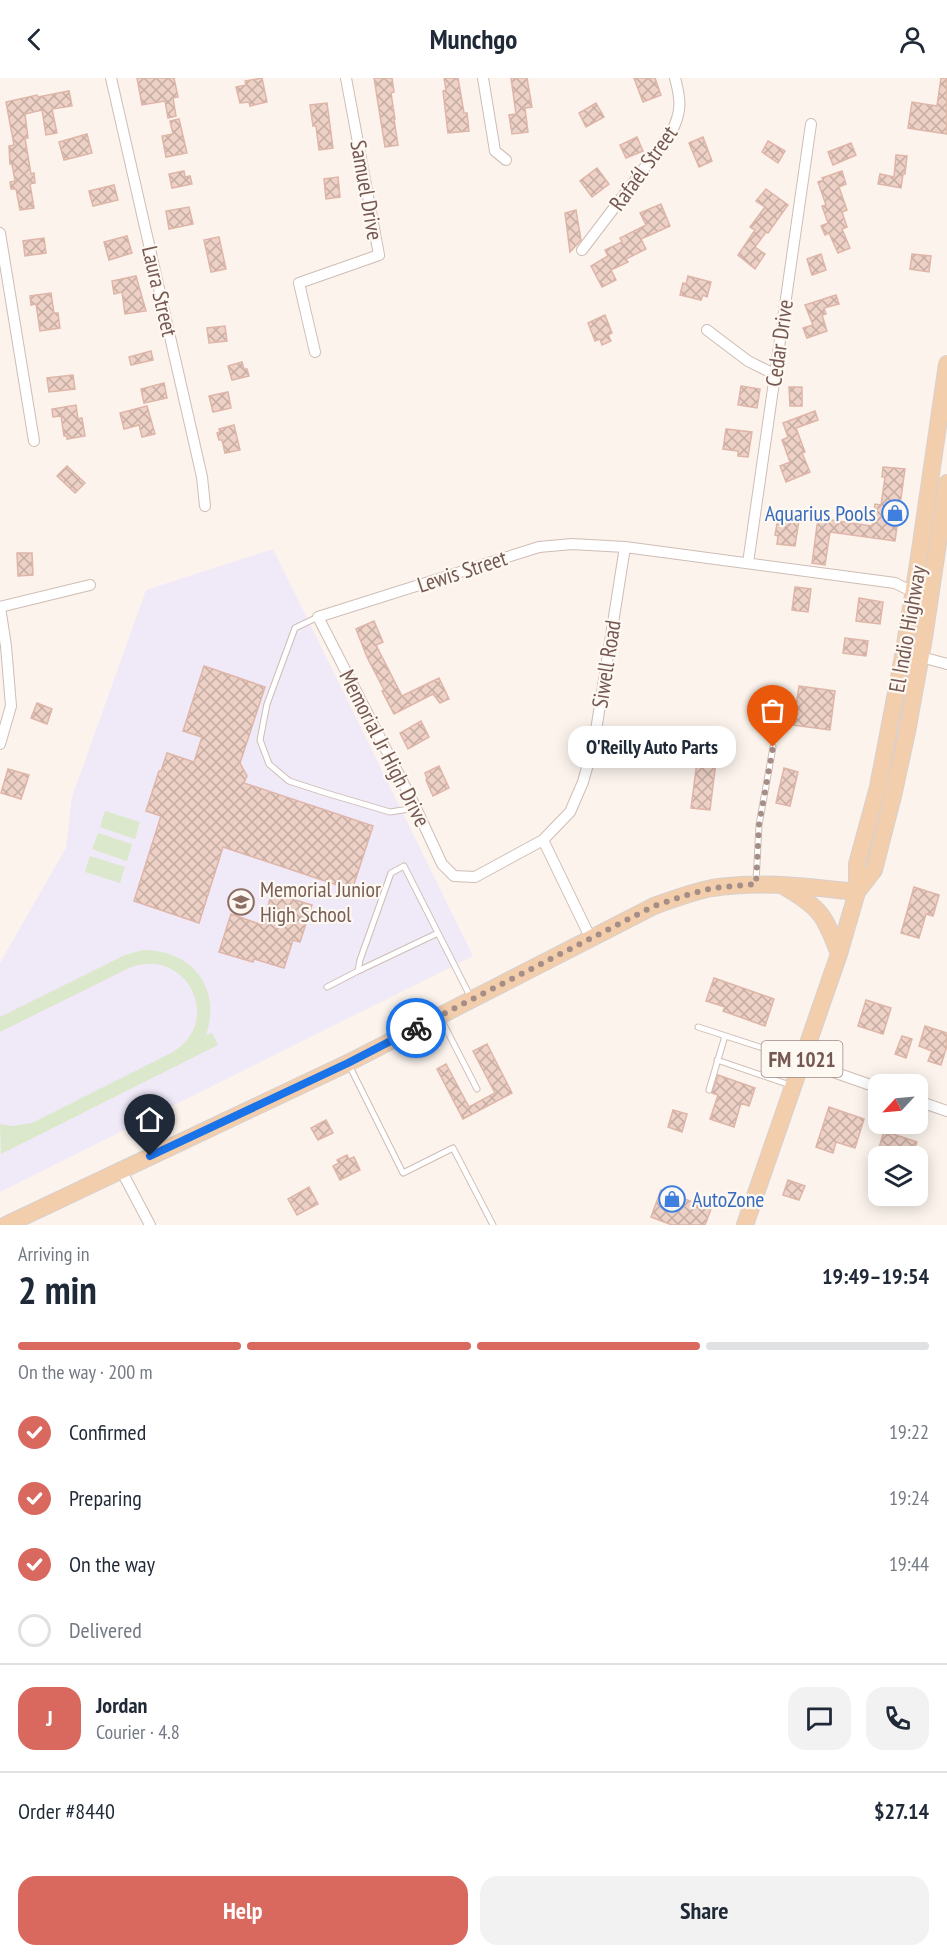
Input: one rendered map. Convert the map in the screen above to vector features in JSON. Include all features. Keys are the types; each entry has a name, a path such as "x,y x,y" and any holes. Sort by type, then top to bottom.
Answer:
{"main road":[{"name":"El Indio Highway","path":"745,1225 839,954 857,892 857,864 878,786 913,592 947,364"},
{"name":"El Indio Highway","path":"857,892 874,870 893,796 921,657 947,483"},
{"path":"6,1225 348,1063 654,906 712,888 756,884 779,884 857,892"},
{"path":"779,884 809,901 819,911 829,927 839,954"}],"street":[{"name":"Laura Street","path":"111,78 200,466 205,506"},
{"name":"Samuel Drive","path":"315,352 299,283 379,255 346,78"},
{"path":"483,78 495,151 506,160"},
{"name":"Rafaél Street","path":"582,250 671,133 677,121 681,100 675,78"},
{"name":"Cedar Drive","path":"748,563 811,124"},
{"path":"0,233 34,441"},
{"path":"707,330 748,361 774,374"},
{"name":"Lewis Street","path":"318,617 539,547 572,544 625,547 895,583 913,592 930,596"},
{"name":"Siwell Road","path":"481,873 543,840 570,812 583,782 594,743 625,547"},
{"path":"0,744 11,706 0,607 90,585"},
{"name":"Memorial Jr High Drive","path":"318,617 416,808 442,864 454,876 475,877 481,873"},
{"path":"921,657 947,664"},
{"path":"543,840 591,939"},
{"path":"802,1061 868,1084"},
{"path":"928,1104 947,1111"},
{"path":"121,1170 150,1225"}],"lane":[{"name":"Lewis Street","path":"318,617 295,628 267,704 260,740 269,764 289,780 326,793 390,812 416,808"},
{"path":"756,884 759,825 773,747"},
{"path":"358,971 391,873 404,866 471,1000"},
{"path":"327,987 438,933"},
{"path":"440,1016 477,1089"},
{"path":"698,1027 802,1061"},
{"path":"709,1090 725,1036"},
{"path":"767,1077 776,1053"},
{"path":"717,1060 793,1086"},
{"path":"348,1063 403,1173 453,1148 493,1225"}],"shaded area":[{"name":"Memorial Junior High School","path":"273,549 473,956 0,1192 0,963 66,848 72,797 146,590"}],"green space":[{"path":"105,811 140,822 135,839 100,827"},
{"path":"98,833 132,844 127,861 92,849"},
{"path":"90,856 125,867 120,883 85,872"},
{"path":"143,950 176,957 199,975 206,987 210,1002 210,1018 206,1035 212,1033 218,1045 1,1154 0,1124 13,1126 32,1123 173,1052 188,1038 196,1022 197,1005 192,989 181,976 167,967 149,964 129,968 0,1032 0,1017 125,955"}],"building":[{"path":"137,78 174,78 178,97 173,98 176,116 168,118 165,101 142,105"},
{"path":"262,78 267,102 250,106 249,102 240,103 236,87 246,85 245,81"},
{"path":"374,78 392,78 394,92 391,93 398,145 385,147"},
{"path":"444,78 458,78 469,131 448,133 443,91 446,90"},
{"path":"511,78 527,78 532,107 525,108 528,132 512,134 509,115 516,114"},
{"path":"634,78 655,78 661,95 643,102"},
{"path":"941,78 947,78 947,134 908,128 912,102 937,106"},
{"path":"69,91 72,106 52,109 57,133 46,135 42,110 25,114 28,138 25,138 31,174 34,173 35,183 30,184 34,208 20,210 16,189 11,189 10,182 15,181 12,164 10,164 9,146 14,145 6,102"},
{"path":"327,103 333,148 319,150 310,105"},
{"path":"596,103 604,117 586,127 579,113"},
{"path":"179,119 187,153 166,157 162,136 173,134 170,121"},
{"path":"87,134 92,153 64,160 59,142"},
{"path":"637,137 643,151 626,158 620,145"},
{"path":"703,137 712,161 699,167 689,143"},
{"path":"768,141 785,151 778,163 762,152"},
{"path":"851,143 856,155 833,165 828,152"},
{"path":"896,155 907,156 901,188 878,184 880,174 894,177"},
{"path":"597,168 609,184 592,197 580,181"},
{"path":"184,171 185,177 190,176 192,184 172,188 169,174"},
{"path":"842,171 846,184 839,187 847,210 842,212 847,227 842,229 850,248 838,253 829,233 825,235 821,226 828,223 822,206 826,205 818,182 823,180 822,178"},
{"path":"338,177 340,197 326,199 324,179"},
{"path":"114,185 118,200 93,206 89,191"},
{"path":"766,189 788,205 755,247 765,254 755,269 738,255 755,230 750,227 765,207 756,201"},
{"path":"661,204 670,226 641,239 646,249 626,259 628,262 611,270 616,280 602,287 591,266 608,256 605,250 622,242 620,238 646,225 640,213"},
{"path":"189,207 193,224 169,229 166,211"},
{"path":"576,210 581,240 570,252 565,213"},
{"path":"127,236 132,253 109,260 104,242"},
{"path":"219,237 226,269 211,272 204,240"},
{"path":"44,238 46,253 25,256 23,241"},
{"path":"821,254 826,270 812,275 807,259"},
{"path":"912,254 931,256 929,272 910,269"},
{"path":"136,276 146,311 125,314 122,292 114,294 112,281"},
{"path":"688,276 711,282 707,297 703,295 701,300 680,295 683,283 686,284"},
{"path":"51,293 54,313 58,313 60,328 40,331 36,304 31,305 30,296"},
{"path":"836,295 839,304 824,308 826,314 822,315 827,331 807,338 803,328 813,325 805,305"},
{"path":"605,315 612,333 608,335 611,341 602,345 600,339 595,341 588,323"},
{"path":"225,326 227,341 209,343 207,328"},
{"path":"151,351 153,360 131,365 129,357"},
{"path":"242,362 249,376 232,380 228,366"},
{"path":"73,375 75,389 49,392 47,378"},
{"path":"164,383 167,398 144,403 141,389"},
{"path":"741,386 760,389 757,408 738,405"},
{"path":"789,387 802,387 802,406 790,406"},
{"path":"228,392 231,408 213,412 209,396"},
{"path":"76,405 78,419 82,418 85,436 67,439 67,436 64,436 61,416 53,417 52,409"},
{"path":"147,406 155,434 142,437 139,425 124,429 120,413"},
{"path":"815,411 818,420 796,428 805,452 802,453 810,472 786,482 780,466 790,462 782,440 788,437 783,423"},
{"path":"234,425 240,450 225,453 222,440 219,440 217,433 220,432 219,429"},
{"path":"726,429 752,432 748,457 738,456 738,451 723,449"},
{"path":"67,466 85,483 75,493 57,476"},
{"path":"883,467 905,469 895,541 830,532 825,565 812,563 818,518 872,526 875,504 881,505 885,477 882,477"},
{"path":"780,517 799,520 795,546 777,544 778,536 775,535"},
{"path":"17,553 32,553 33,575 18,576"},
{"path":"795,587 811,589 808,612 792,610"},
{"path":"859,598 883,602 880,624 856,621"},
{"path":"374,621 383,642 376,645 402,696 439,678 449,699 440,703 433,694 394,714 356,629"},
{"path":"845,638 868,641 866,656 843,653"},
{"path":"204,666 265,687 240,763 247,776 244,783 373,826 352,890 223,847 199,923 134,901 161,816 146,811 159,771 161,771 167,753 194,762 202,737 183,731"},
{"path":"799,686 835,691 830,730 793,725"},
{"path":"37,703 52,709 47,724 31,718"},
{"path":"421,721 429,737 408,749 400,733"},
{"path":"707,735 719,737 710,810 691,808 700,739 707,740"},
{"path":"439,766 449,788 433,796 425,773"},
{"path":"784,768 798,772 790,806 776,803"},
{"path":"8,769 29,775 21,799 1,793"},
{"path":"914,887 939,895 933,916 926,914 919,938 901,933"},
{"path":"272,893 312,905 300,942 293,940 284,968 219,952 231,914 262,925"},
{"path":"714,978 774,999 765,1026 723,1011 725,1007 706,1001"},
{"path":"866,1000 891,1008 883,1034 858,1026"},
{"path":"925,1026 947,1033 947,1046 941,1065 928,1061 932,1051 919,1046"},
{"path":"902,1036 912,1039 906,1058 895,1054"},
{"path":"487,1044 512,1093 463,1119 437,1069 446,1064 469,1107 495,1093 473,1051"},
{"path":"718,1075 755,1088 749,1106 741,1103 734,1127 710,1119 718,1095 712,1093"},
{"path":"829,1107 864,1119 855,1148 836,1142 833,1153 816,1147"},
{"path":"673,1110 687,1114 682,1132 668,1127"},
{"path":"326,1120 333,1133 318,1140 311,1128"},
{"path":"883,1134 893,1134 917,1142 916,1146 880,1146"},
{"path":"347,1155 349,1159 354,1157 360,1170 340,1180 333,1166 339,1163 337,1160"},
{"path":"788,1180 805,1186 799,1200 783,1195"},
{"path":"309,1187 318,1204 297,1215 288,1199"},
{"name":"AutoZone","path":"661,1190 711,1209 705,1225 672,1225 651,1217"}],"way so far":[{"path":"416,1028 654,906 712,888 756,884 759,825 773,747"}],"place":[{"name":"Aquarius Pools","path":"895,513"},
{"name":"O'Reilly Auto Parts","path":"773,747"},
{"name":"Memorial Junior High School","path":"241,902"},
{"name":"AutoZone","path":"672,1199"}],"route":[{"path":"150,1156 348,1063 416,1028"}]}
